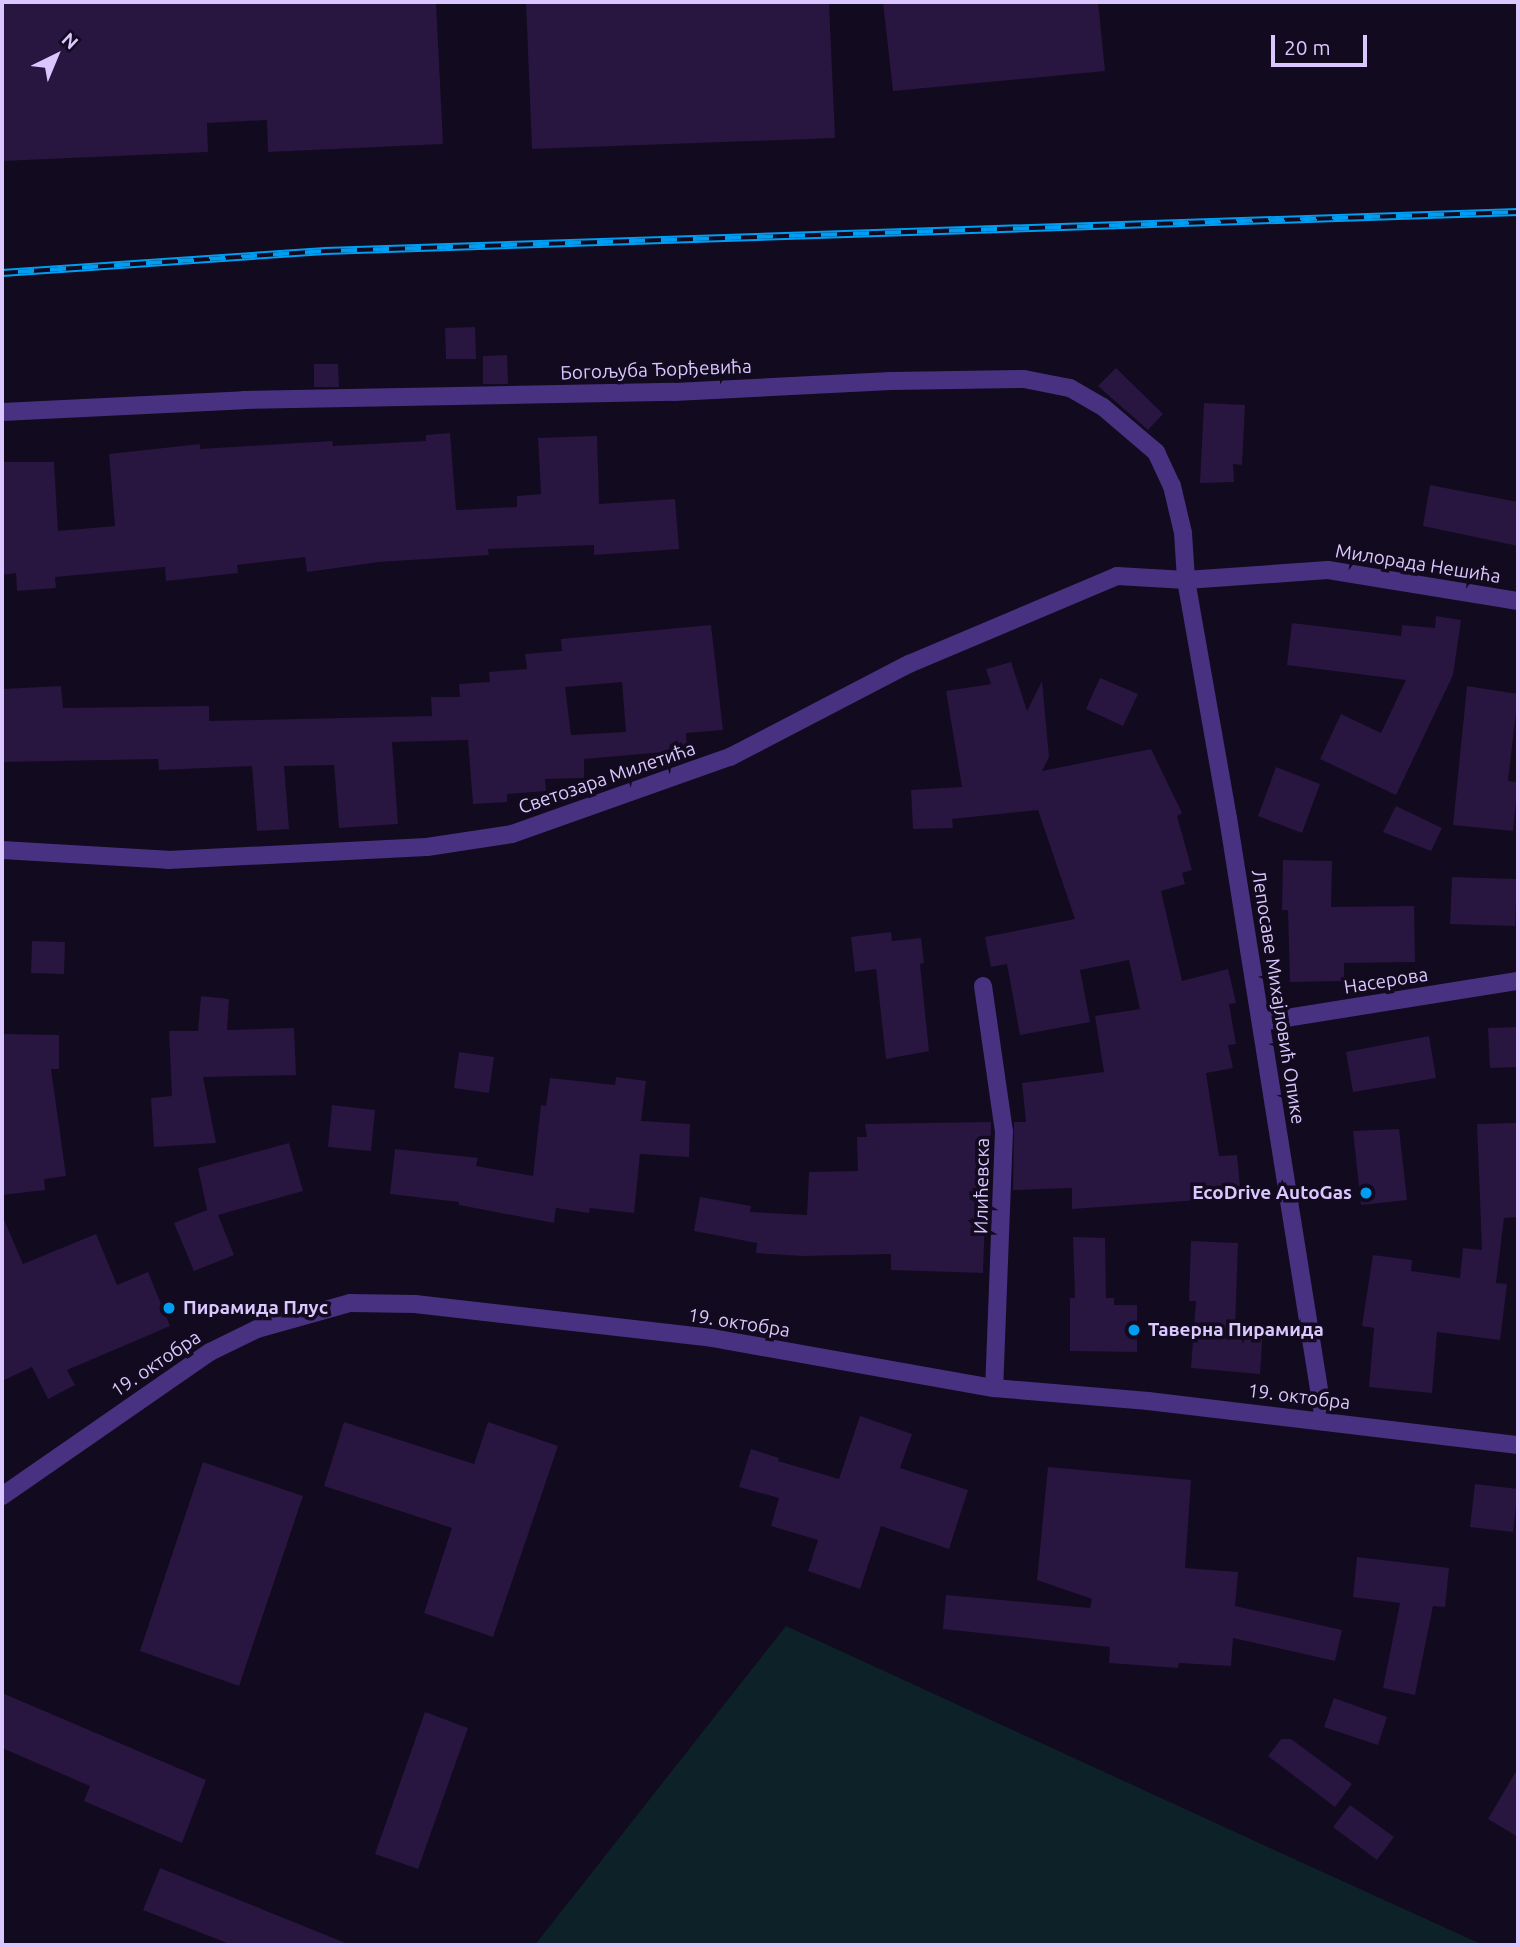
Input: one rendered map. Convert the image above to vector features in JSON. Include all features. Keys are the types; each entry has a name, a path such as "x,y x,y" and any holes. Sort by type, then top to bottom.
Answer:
{"street":[{"name":"Богољуба Ђорђевића","path":"2,412 244,400 674,392 891,381 1024,379 1070,387 1103,407 1156,452 1172,486 1183,533 1186,580"},
{"name":"Милорада Нешића","path":"1186,580 1328,570 1518,601"},
{"name":"Светозара Милетића","path":"2,850 168,860 207,859 427,847 512,834 730,757 909,664 1118,576 1186,580"},
{"name":"Лепосаве Михајловић Опике","path":"1186,580 1261,1022 1324,1421"},
{"name":"Насерова","path":"1261,1022 1518,981"},
{"name":"Илићевска","path":"983,986 1004,1131 993,1388"},
{"name":"19. октобра","path":"2,1496 210,1352 257,1329 350,1303 415,1304 712,1338 993,1388 1147,1401 1518,1445"}],"shaded area":[{"path":"786,1626 1283,1854 1483,1945 535,1945"}],"building":[{"path":"2,2 436,2 443,144 268,152 267,120 207,123 208,152 2,161"},
{"path":"526,2 829,2 835,138 532,149"},
{"path":"883,2 1098,2 1105,71 893,91"},
{"path":"475,327 476,359 446,359 445,328"},
{"path":"507,355 508,384 483,384 483,356"},
{"path":"314,364 338,364 339,387 314,387"},
{"path":"1116,368 1163,414 1148,430 1098,386"},
{"path":"1204,403 1245,405 1242,465 1233,464 1234,482 1200,483"},
{"path":"450,433 456,510 517,507 517,496 541,494 538,438 597,436 599,504 675,499 679,549 594,555 594,545 488,549 489,555 379,562 307,572 305,557 237,565 238,573 166,581 165,567 55,577 56,588 17,591 16,573 2,575 2,462 54,462 58,531 115,526 109,454 200,444 200,449 332,441 333,446 426,441 426,435"},
{"path":"1430,485 1518,502 1518,546 1423,526"},
{"path":"1436,616 1461,620 1453,675 1396,795 1320,759 1341,714 1381,733 1406,680 1287,665 1292,623 1401,636 1402,625 1435,628"},
{"path":"711,625 723,730 686,733 687,750 584,759 584,778 545,779 546,791 507,794 507,802 473,804 468,740 392,742 398,824 339,828 334,765 284,766 289,829 257,831 252,766 159,770 158,759 2,762 2,689 61,686 63,708 209,706 209,721 432,716 431,697 460,697 459,684 490,682 489,672 527,669 525,654 562,651 561,639","holes":["622,682 626,732 571,735 565,687"]},
{"path":"1011,662 1027,711 1042,681 1049,757 1042,771 1151,749 1182,813 1177,816 1192,870 1182,873 1185,884 1161,891 1182,981 1228,969 1236,1003 1229,1004 1236,1044 1228,1045 1233,1068 1206,1073 1219,1156 1237,1155 1241,1197 1072,1209 1072,1188 1013,1190 1014,1122 1026,1122 1022,1083 1104,1072 1095,1016 1140,1009 1129,960 1080,970 1090,1022 1020,1035 1007,964 991,967 985,937 1075,919 1038,810 952,819 953,828 913,829 911,790 962,787 946,691 991,684 986,669"},
{"path":"1100,678 1138,694 1123,726 1086,709"},
{"path":"1467,686 1518,694 1508,781 1518,782 1513,831 1453,825"},
{"path":"1276,767 1320,784 1302,833 1258,816"},
{"path":"1396,806 1442,828 1431,851 1383,832"},
{"path":"1283,860 1332,861 1331,907 1414,906 1415,962 1344,963 1344,981 1290,982 1288,910 1282,910"},
{"path":"1452,877 1517,879 1515,926 1450,924"},
{"path":"891,932 892,941 921,938 924,963 920,964 929,1051 886,1059 876,969 855,972 851,937"},
{"path":"32,941 65,942 64,974 31,973"},
{"path":"201,996 229,999 227,1030 294,1028 296,1075 203,1077 216,1143 154,1147 151,1098 172,1096 169,1031 198,1031"},
{"path":"1518,1027 1518,1067 1490,1068 1488,1028"},
{"path":"2,1034 59,1035 59,1069 51,1069 66,1176 44,1179 45,1190 2,1195"},
{"path":"1429,1036 1436,1078 1353,1092 1346,1052"},
{"path":"459,1052 494,1057 489,1093 454,1088"},
{"path":"616,1077 646,1081 641,1121 690,1124 689,1157 640,1154 634,1213 590,1208 589,1213 556,1208 554,1223 459,1205 459,1202 390,1194 395,1149 478,1158 476,1166 533,1176 541,1105 546,1106 550,1078 615,1085"},
{"path":"332,1105 375,1110 371,1151 328,1147"},
{"path":"991,1122 990,1191 986,1191 983,1273 891,1270 891,1254 802,1256 756,1253 757,1243 694,1231 700,1197 751,1206 750,1212 807,1215 809,1172 858,1171 857,1137 867,1137 865,1124"},
{"path":"1518,1123 1518,1217 1504,1218 1496,1283 1507,1284 1500,1340 1437,1332 1432,1393 1369,1387 1374,1328 1362,1326 1373,1255 1412,1260 1411,1271 1460,1278 1463,1248 1482,1250 1477,1124"},
{"path":"1399,1129 1407,1200 1361,1205 1353,1131"},
{"path":"289,1143 303,1191 218,1215 234,1255 194,1271 174,1223 207,1210 198,1168"},
{"path":"2,1215 23,1264 96,1234 117,1285 148,1272 170,1326 67,1370 75,1385 48,1399 32,1367 2,1381"},
{"path":"1073,1237 1105,1238 1106,1298 1114,1298 1114,1305 1137,1305 1137,1352 1070,1351 1070,1298 1075,1298"},
{"path":"1191,1241 1238,1243 1235,1328 1263,1330 1260,1374 1191,1368 1196,1301 1189,1301"},
{"path":"860,1416 912,1434 900,1468 968,1490 949,1549 881,1526 860,1589 808,1571 818,1540 771,1526 779,1498 739,1487 751,1449 779,1458 778,1461 839,1479"},
{"path":"344,1422 474,1464 488,1422 558,1446 493,1637 424,1613 452,1528 324,1486"},
{"path":"203,1462 303,1496 239,1686 140,1651"},
{"path":"1048,1467 1191,1480 1185,1568 1238,1572 1235,1606 1342,1630 1335,1661 1233,1638 1231,1666 1179,1663 1178,1668 1109,1663 1110,1647 943,1629 946,1595 1090,1608 1092,1599 1037,1580"},
{"path":"1475,1484 1518,1489 1513,1532 1470,1527"},
{"path":"1357,1557 1449,1568 1445,1607 1433,1606 1415,1695 1383,1688 1400,1603 1353,1597"},
{"path":"2,1693 206,1780 182,1843 84,1801 90,1786 2,1748"},
{"path":"1334,1698 1387,1717 1378,1745 1324,1727"},
{"path":"425,1712 468,1728 418,1869 375,1854"},
{"path":"1281,1739 1291,1739 1352,1784 1335,1807 1268,1756"},
{"path":"1518,1768 1518,1837 1488,1819"},
{"path":"1350,1805 1394,1837 1377,1860 1333,1827"},
{"path":"160,1868 348,1945 232,1945 143,1910"}],"railway":[{"path":"2,273 325,251 1518,212"}],"place":[{"name":"EcoDrive AutoGas","path":"1366,1193"},
{"name":"Пирамида Плус","path":"169,1308"},
{"name":"Таверна Пирамида","path":"1134,1330"}]}
